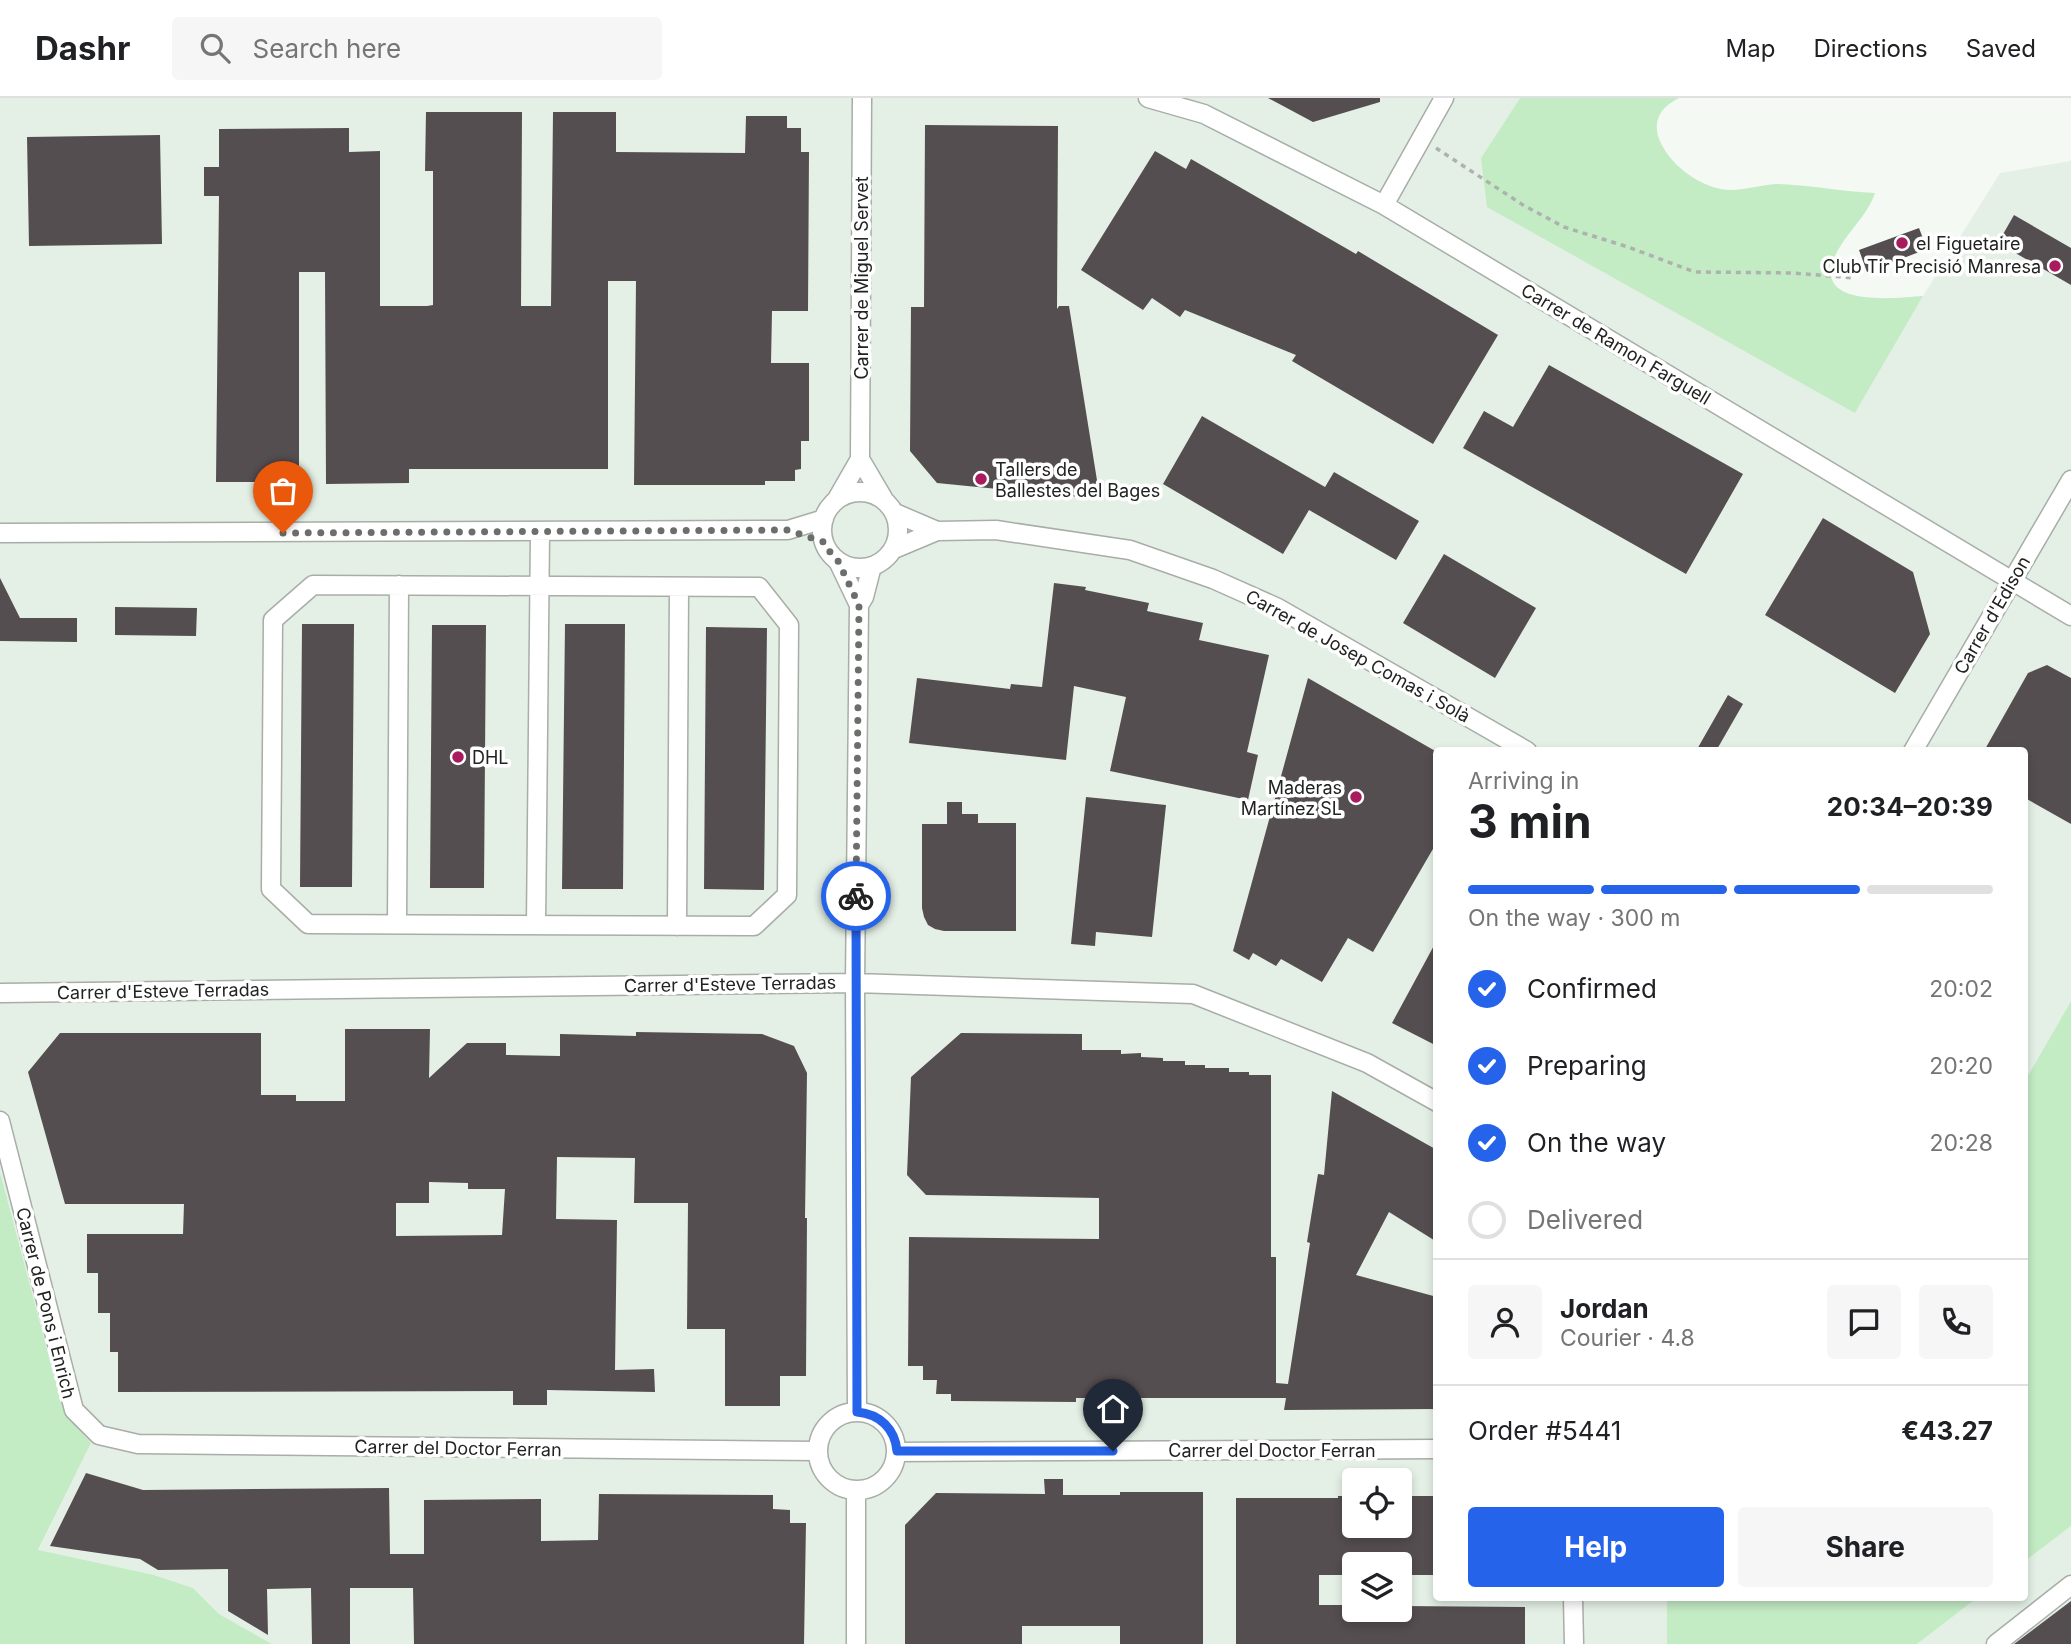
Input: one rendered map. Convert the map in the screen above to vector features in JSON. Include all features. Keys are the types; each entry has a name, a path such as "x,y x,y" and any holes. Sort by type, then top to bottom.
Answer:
{"street":[{"name":"Carrer de Miguel Servet","path":"837,499 860,459 862,98"},
{"name":"Carrer de Ramon Farguell","path":"1148,98 1204,114 1384,205 2071,617"},
{"path":"1384,205 1444,98"},
{"path":"838,561 854,568 872,566 882,561 894,549 899,531 895,513 860,459"},
{"name":"Carrer d'Edison","path":"1915,747 2071,480"},
{"path":"857,1412 855,983 859,605 838,561 824,542 822,531 829,508 837,499 848,493 860,491 883,498"},
{"name":"Carrer de Josep Comas i Solà","path":"895,513 937,531"},
{"path":"0,533 788,530 824,519"},
{"path":"788,530 824,542"},
{"name":"Carrer de Josep Comas i Solà","path":"894,549 937,531 996,530 1130,550 1213,579 1278,608 1520,747"},
{"path":"536,925 540,533"},
{"path":"859,605 864,597 872,566"},
{"path":"313,585 399,585 759,587 789,625 787,895 754,926 308,924 271,889 274,620 313,585"},
{"path":"397,924 399,585"},
{"path":"677,926 679,587"},
{"name":"Carrer d'Esteve Terradas","path":"0,993 855,983 1194,993 1367,1063 1433,1100"},
{"name":"Carrer de Pons i Enrich","path":"0,1121 74,1410 99,1435"},
{"path":"857,1412 874,1416 886,1425 897,1451 895,1462 886,1478 874,1487 856,1490 842,1487 829,1479 820,1463 818,1451 822,1434 831,1423 843,1415 857,1412"},
{"name":"Carrer del Doctor Ferran","path":"99,1435 138,1444 818,1451"},
{"name":"Carrer del Doctor Ferran","path":"897,1451 1433,1450"},
{"path":"856,1490 856,1644"},
{"path":"1996,1644 2071,1586"},
{"path":"1573,1601 1573,1644"}],"path":[{"path":"1422,137 1502,192 1564,227 1695,272 1793,273 1855,278"}],"shaded area":[{"path":"0,98 1520,98 1481,158 1855,413 1923,296 2000,173 2071,161 2071,1001 2028,1076 2028,747 1433,747 1433,1601 1667,1601 1667,1644 272,1644 219,1614 193,1588 154,1575 38,1551 91,1443 66,1415 0,1172"},
{"path":"2071,1526 2071,1644 1917,1644 1973,1601 2028,1601 2028,1559"}],"green space":[{"path":"1520,98 1679,98 1668,105 1658,118 1658,136 1677,165 1709,186 1731,190 1779,184 1875,193 1837,252 1831,270 1834,283 1843,291 1858,296 1923,296 1855,413 1487,207 1481,158"},
{"path":"2071,1001 2071,1526 2028,1559 2028,1076"},
{"path":"0,1172 66,1415 91,1443 38,1550 154,1575 193,1588 219,1614 272,1644 0,1644"},
{"path":"1667,1601 1973,1601 1917,1644 1667,1644"}],"building":[{"path":"1268,98 1380,98 1380,102 1313,122"},
{"path":"426,112 522,112 521,306 551,306 553,112 616,112 616,152 745,153 746,116 787,116 787,128 801,128 801,152 809,152 808,311 772,311 771,363 809,363 809,441 801,441 801,469 795,470 795,481 765,481 765,485 634,485 636,281 608,281 608,469 409,469 409,483 326,484 325,272 299,272 299,482 216,482 219,196 204,196 204,167 219,167 219,129 349,128 349,152 380,151 380,306 427,306 433,305 433,171 425,171"},
{"path":"925,125 1058,126 1057,309 1059,306 1069,306 1100,499 937,483 910,451 911,307 924,307"},
{"path":"160,135 162,244 29,246 27,137"},
{"path":"1155,151 1186,169 1191,159 1356,254 1358,251 1498,335 1433,444 1292,361 1296,355 1185,310 1180,317 1152,298 1143,310 1081,270"},
{"name":"Club Tir Precisió Manresa","path":"2014,215 2071,248 2071,285 1998,243"},
{"name":"el Figuetaire","path":"1919,228 1927,249 1867,272 1859,250"},
{"path":"1549,365 1743,474 1686,574 1463,448 1484,411 1513,427"},
{"path":"1202,416 1325,487 1334,472 1419,521 1396,560 1309,510 1283,554 1163,484"},
{"path":"1823,518 1913,572 1930,634 1895,693 1765,615"},
{"path":"1444,554 1536,608 1495,678 1403,623"},
{"path":"0,578 20,618 77,618 77,642 0,641"},
{"path":"1054,583 1086,587 1085,590 1149,603 1147,611 1203,623 1199,640 1269,655 1247,752 1258,755 1248,800 1110,771 1126,697 1074,686 1066,760 909,743 917,678 1010,689 1011,684 1042,687"},
{"path":"115,607 197,608 196,636 115,635"},
{"path":"302,624 354,624 352,887 300,887"},
{"path":"565,624 625,624 623,889 562,889"},
{"name":"DHL","path":"432,625 486,625 484,888 430,888"},
{"path":"706,627 767,628 764,890 704,889"},
{"path":"2047,665 2071,678 2071,824 2028,800 2028,747 1986,747 2028,673"},
{"name":"Maderas Martínez SL","path":"1308,678 1433,750 1433,849 1373,952 1348,938 1322,982 1281,959 1276,966 1253,953 1249,960 1233,951"},
{"path":"1728,695 1743,704 1718,747 1698,747"},
{"path":"1086,797 1166,805 1152,937 1096,932 1095,946 1071,944"},
{"path":"947,802 962,802 962,814 978,814 978,823 1016,823 1016,931 944,931 928,925 922,908 922,824 947,824"},
{"path":"1433,947 1433,1044 1392,1023"},
{"path":"345,1029 430,1029 429,1078 467,1043 506,1043 506,1055 560,1056 560,1034 762,1034 794,1046 807,1073 806,1376 780,1376 780,1406 725,1406 725,1329 687,1329 688,1203 634,1203 635,1158 557,1157 556,1219 617,1220 615,1370 654,1369 655,1392 547,1390 547,1405 513,1405 513,1391 118,1392 118,1352 110,1352 110,1313 98,1313 98,1273 87,1273 87,1234 183,1234 184,1204 65,1204 28,1072 60,1033 261,1033 261,1095 296,1095 296,1101 345,1101","holes":["429,1182 468,1183 468,1189 505,1189 502,1235 396,1236 396,1203 429,1203"]},
{"path":"961,1033 1082,1034 1082,1050 1121,1050 1121,1054 1141,1053 1141,1057 1163,1058 1163,1061 1185,1061 1185,1065 1229,1068 1229,1072 1249,1072 1249,1075 1271,1075 1271,1257 1276,1257 1276,1383 1288,1384 1318,1174 1324,1175 1332,1091 1433,1148 1433,1240 1389,1212 1356,1275 1433,1296 1433,1409 1284,1410 1286,1398 1076,1398 1076,1402 951,1401 951,1394 936,1394 937,1380 923,1380 923,1366 908,1366 909,1237 1099,1239 1099,1198 926,1195 907,1175 911,1077"},
{"path":"86,1473 143,1490 389,1488 390,1554 424,1554 424,1500 541,1499 541,1541 598,1540 599,1494 773,1495 773,1509 790,1510 790,1523 806,1523 804,1644 414,1644 413,1588 350,1588 350,1644 312,1644 311,1588 267,1589 268,1635 228,1611 228,1569 158,1570 140,1559 50,1546"},
{"path":"1044,1479 1063,1479 1063,1495 1203,1492 1203,1644 1120,1644 1120,1626 1022,1626 1022,1644 905,1644 905,1525 936,1493 1045,1494"},
{"path":"1342,1496 1342,1538 1412,1538 1412,1496 1433,1496 1433,1575 1412,1575 1412,1552 1342,1552 1342,1575 1319,1575 1319,1605 1342,1605 1342,1622 1412,1622 1412,1606 1525,1607 1525,1644 1236,1644 1236,1498"},
{"path":"2071,1601 2071,1644 2014,1644"}],"way so far":[{"path":"283,533 788,530 824,542 838,561 859,605 856,896"}],"place":[{"name":"el Figuetaire","path":"1902,243"},
{"name":"Club Tir Precisió Manresa","path":"2055,266"},
{"name":"Tallers de Ballestes del Bages","path":"981,479"},
{"name":"DHL","path":"458,757"},
{"name":"Maderas Martínez SL","path":"1356,797"}],"route":[{"path":"856,896 857,1412 881,1420 892,1434 897,1451 1113,1451"}]}
